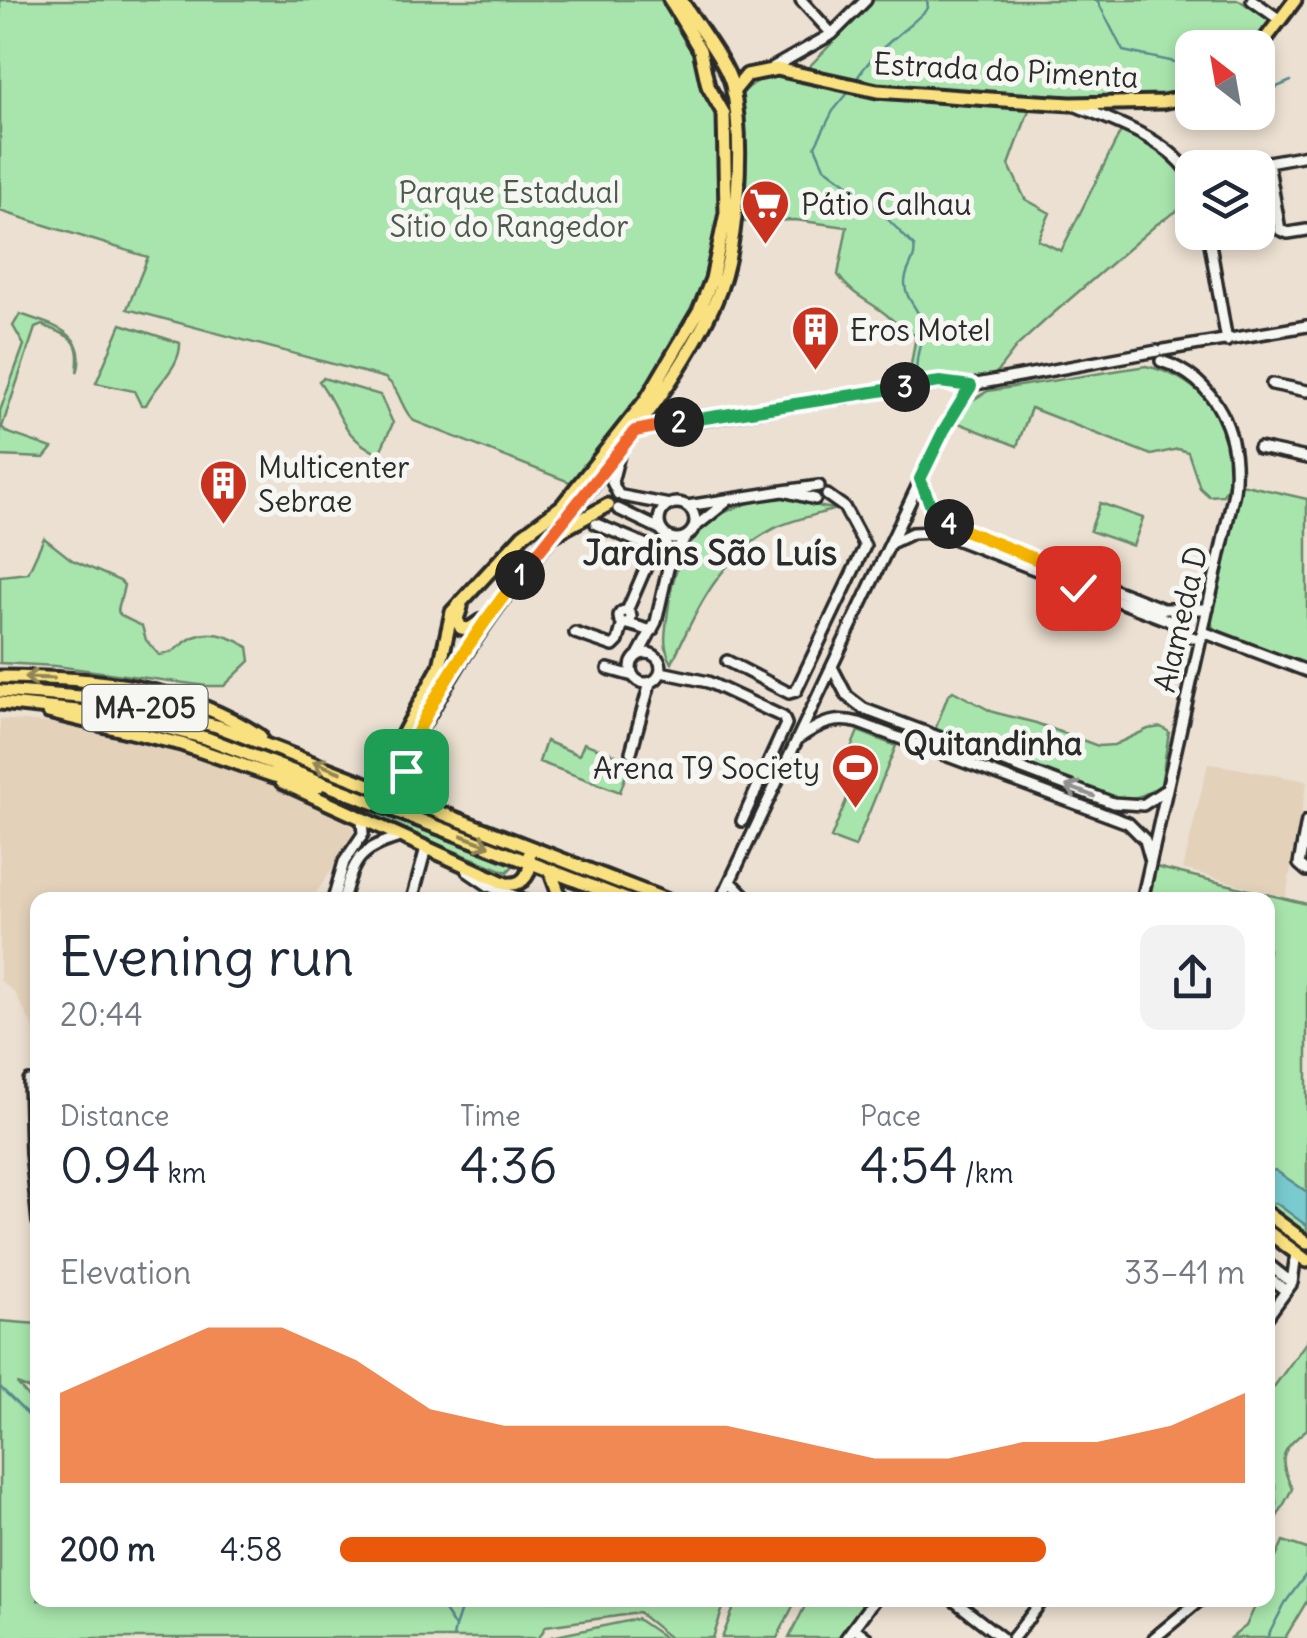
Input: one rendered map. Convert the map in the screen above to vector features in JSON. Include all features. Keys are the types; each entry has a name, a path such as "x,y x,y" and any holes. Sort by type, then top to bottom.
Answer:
{"main road":[{"path":"374,786 440,666 452,612 524,535 562,506 646,400 705,298 724,230 724,114 708,86 700,50 670,0"},
{"path":"524,535 460,610 460,626 467,630 477,625 649,414 705,322 728,265 736,210 733,92 724,67 681,0"},
{"path":"1272,30 1295,0"},
{"name":"Estrada do Pimenta","path":"713,52 732,64 796,72 877,91 1102,109 1175,100"},
{"path":"704,72 712,62 724,67"},
{"path":"733,92 744,78 764,70"},
{"path":"551,536 613,507"},
{"path":"429,808 406,776 410,751 454,668 510,587"},
{"name":"MA-205","path":"0,677 57,678 150,690 221,712 280,749"},
{"name":"MA-205","path":"0,692 63,694 124,703 217,726 646,892"},
{"path":"4,705 181,744 274,776 357,795"},
{"name":"MA-205","path":"4,705 88,710 178,730 606,892"},
{"path":"274,776 304,794 510,884 526,878 528,846"},
{"path":"550,870 559,892"},
{"path":"1275,1219 1307,1243"},
{"path":"1275,1237 1296,1253 1306,1268"}],"street":[{"path":"802,0 832,34"},
{"path":"764,70 832,34 866,0"},
{"path":"1252,0 1280,20"},
{"path":"1268,12 1278,0"},
{"path":"796,72 797,52"},
{"path":"1102,109 1175,155"},
{"path":"1307,156 1268,162 1280,230 1288,234 1307,230"},
{"path":"1211,250 1227,341"},
{"path":"635,431 932,384 971,386 1162,356 1192,346 1307,326"},
{"name":"Alameda D","path":"1144,892 1234,492 1235,446 1215,401 1201,385 1162,356"},
{"path":"1272,384 1307,391"},
{"path":"726,892 920,479 971,386"},
{"path":"649,414 652,423 661,424"},
{"path":"1259,448 1307,458"},
{"path":"620,449 612,482 620,495 686,506 819,486 844,507 865,546 796,691 789,693 727,661"},
{"path":"920,479 932,509 945,522 1036,566"},
{"path":"815,499 812,492 819,486"},
{"path":"588,490 676,539 689,534"},
{"path":"783,491 822,500 827,496"},
{"path":"650,683 642,683 632,672 654,627 670,564 689,534 717,507 732,500"},
{"path":"670,505 661,513 670,564"},
{"path":"686,506 694,515 689,534"},
{"path":"575,633 613,646 618,641 624,623 631,619 627,612 652,553 651,547 596,524"},
{"path":"889,545 912,533 937,532 1080,583 1183,630 1307,671"},
{"path":"1080,583 1162,609 1208,609"},
{"path":"1190,607 1212,590"},
{"path":"624,623 654,627"},
{"path":"654,627 661,672"},
{"path":"1183,630 1196,662"},
{"path":"638,655 648,652 658,657"},
{"path":"832,666 847,696 864,710 1113,803 1143,805 1168,788"},
{"path":"631,752 650,683 661,672"},
{"path":"661,672 708,682 784,717 786,724 742,821"},
{"path":"797,739 828,722 859,722 1128,823 1145,840 1151,860"},
{"path":"335,892 344,862 360,840 362,818"},
{"path":"1307,822 1299,864 1307,871"},
{"path":"346,892 356,862 370,848 400,836"},
{"path":"360,840 370,848"},
{"path":"414,892 426,848"},
{"path":"448,858 504,892"},
{"path":"730,882 741,892"},
{"path":"488,892 489,886"},
{"path":"29,1081 30,1095"},
{"path":"1289,1287 1296,1253"},
{"path":"1275,1306 1306,1268"},
{"path":"1275,1272 1289,1287"},
{"path":"1275,1280 1289,1287"},
{"path":"846,1638 869,1607"},
{"path":"962,1607 1002,1638"},
{"path":"1018,1637 1038,1607"},
{"path":"1154,1638 1192,1607"},
{"path":"854,1628 867,1638"}],"shaded area":[{"path":"0,719 59,724 167,744 274,780 302,801 352,822 354,838 317,892 30,892 30,1021 15,993 0,980"},
{"path":"1208,763 1307,781 1286,897 1183,869"}],"green space":[{"name":"Parque Estadual Sítio do Rangedor","path":"0,0 666,0 697,51 708,94 721,123 719,235 702,294 645,394 572,483 414,421 385,378 127,309 148,257 0,211"},
{"path":"874,0 1239,0 1273,23 1267,30 1175,30 1175,99 1033,99 1009,165 1025,199 1050,213 1038,240 1061,251 1121,131 1175,161 1175,212 1017,346 994,376 969,382 948,378 908,383 916,335 856,294 838,275 847,227 795,220 742,222 742,94 754,83 768,78 799,77"},
{"path":"20,314 65,332 73,339 78,348 80,359 77,373 78,353 73,341 42,325 35,328 2,427 6,432 52,448 44,458 0,456 0,411 24,345 13,326"},
{"path":"121,324 180,343 177,360 146,405 141,405 134,391 96,383"},
{"path":"1146,366 1192,386 1214,409 1230,457 1229,482 1223,495 1209,496 1200,488 1188,452 1178,449 1151,455 1031,408 1017,446 956,422 971,401 988,391"},
{"path":"323,378 380,395 393,423 379,454 349,432 319,381"},
{"path":"1241,484 1307,499 1307,665 1213,628 1211,621"},
{"path":"782,497 836,509 775,528 740,553 712,586 672,663 665,631 672,585 688,545 716,517 756,501"},
{"path":"1100,503 1143,518 1133,546 1090,531"},
{"path":"44,538 72,560 124,585 118,612 142,626 146,640 159,655 170,653 194,637 215,634 248,647 250,661 224,686 0,663 0,576 28,573"},
{"path":"953,691 993,712 1098,746 1114,745 1161,727 1169,732 1161,785 1138,797 1113,797 935,730"},
{"name":"Arena T9 Society","path":"858,731 896,746 855,847 831,838 852,786 838,780"},
{"path":"546,741 579,755 584,743 631,761 620,792 539,762"},
{"path":"343,798 514,865 507,872 374,819"},
{"path":"1156,867 1258,892 1151,892"},
{"path":"1275,896 1307,904 1307,1242 1275,1217"},
{"path":"0,1321 30,1323 30,1389 17,1384 30,1399 30,1607 723,1608 713,1638 670,1638 639,1613 546,1626 539,1638 0,1638"},
{"path":"1307,1341 1307,1429 1284,1455 1292,1489 1277,1517 1275,1485 1275,1385"},
{"path":"1283,1541 1307,1549 1307,1601 1285,1638 1231,1638 1246,1626 1255,1607 1275,1607 1275,1560"},
{"path":"728,1607 792,1607 777,1638 722,1638 733,1610"},
{"path":"804,1607 862,1607 838,1638 789,1638"},
{"path":"637,1619 665,1638 551,1638 551,1637"}],"water":[{"path":"1275,1170 1307,1192 1307,1226 1276,1203"}],"waterway":[{"path":"856,80 880,50 928,8 927,0"},
{"path":"1097,0 1123,51 1175,62"},
{"path":"1275,88 1291,81"},
{"path":"848,93 833,111 815,146 824,167 868,199 914,246 905,283 922,327 917,375"},
{"path":"0,1387 30,1417"},
{"path":"1267,1638 1285,1603 1307,1573"},
{"path":"442,1607 455,1627 453,1638"},
{"path":"455,1627 462,1607"}],"place":[{"name":"Pátio Calhau","path":"766,246"},
{"name":"Eros Motel","path":"815,372"},
{"name":"Multicenter Sebrae","path":"223,526"},
{"name":"Arena T9 Society","path":"855,810"}],"district":[{"name":"Jardins São Luís","path":"710,552"},
{"name":"Quitandinha","path":"993,743"}],"route":[{"path":"406,771 408,755 418,734 470,642 635,431 932,384 971,386 920,479 928,500 938,516 954,527 1082,578 1083,584 1078,588"}]}
